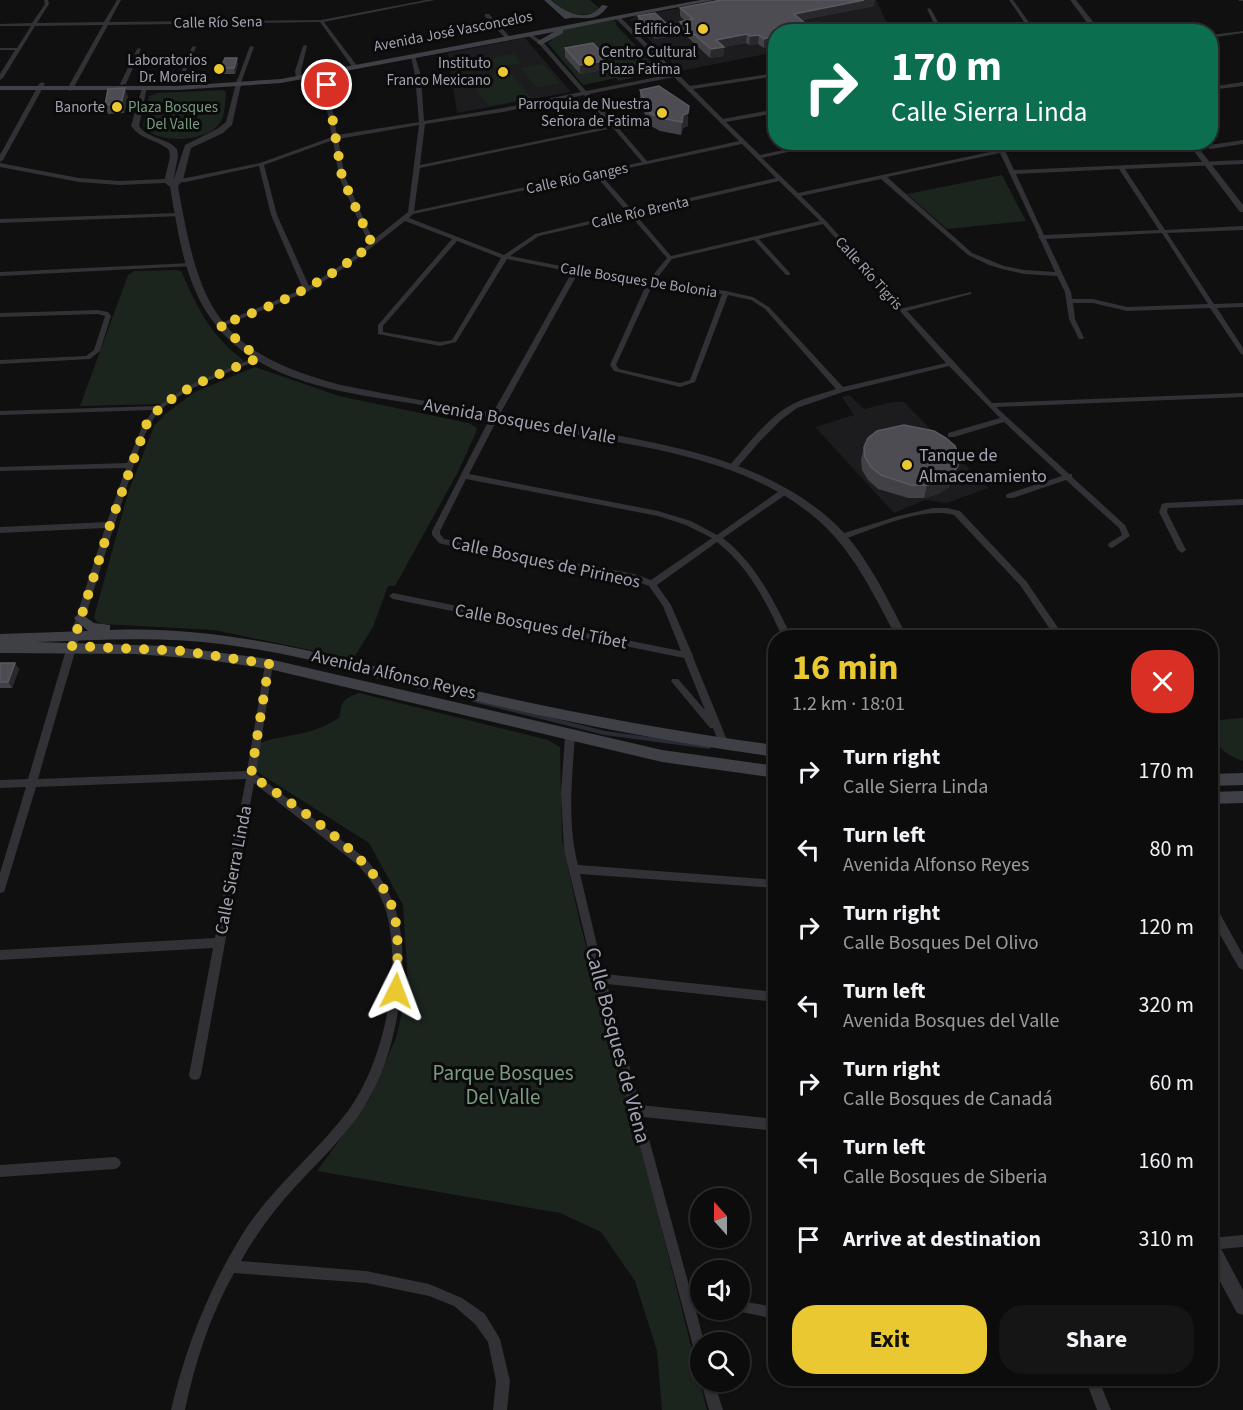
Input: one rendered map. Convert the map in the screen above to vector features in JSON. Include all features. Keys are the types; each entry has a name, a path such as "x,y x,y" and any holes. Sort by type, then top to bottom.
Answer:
{"main road":[{"path":"547,0 561,12 573,16 590,16 599,13 604,6"},
{"path":"597,0 616,16"},
{"name":"Avenida José Vasconcelos","path":"616,16 695,0"},
{"name":"Avenida José Vasconcelos","path":"298,76 711,0"},
{"path":"541,43 566,25 561,12"},
{"name":"Avenida José Vasconcelos","path":"0,86 145,88 323,74 354,65 413,56 566,25"},
{"name":"Avenida José Vasconcelos","path":"72,86 238,82"},
{"path":"145,88 178,83"},
{"path":"80,618 92,627 149,633"},
{"name":"Avenida Alfonso Reyes","path":"0,648 149,633 221,639 274,647 593,723 768,751"},
{"name":"Avenida Alfonso Reyes","path":"0,639 74,640 183,651 269,664 662,756 768,770"},
{"path":"1218,780 1243,779"},
{"path":"1218,798 1243,797"}],"street":[{"path":"0,78 35,24 47,0"},
{"path":"72,86 119,0"},
{"name":"Calle Río Sena","path":"0,25 321,21 431,0"},
{"path":"1011,0 1028,24"},
{"path":"1073,0 1092,24"},
{"path":"929,9 937,24"},
{"path":"487,15 507,36"},
{"name":"Calle Río Tigris","path":"616,16 824,222 990,405 1122,527 1126,536 1112,545"},
{"path":"321,21 354,65"},
{"path":"1218,35 1243,32"},
{"path":"529,34 541,43 646,164"},
{"path":"298,76 304,46"},
{"path":"178,83 194,47"},
{"path":"238,82 252,47"},
{"path":"0,50 19,49"},
{"path":"123,84 139,49"},
{"path":"220,325 307,290 351,261 411,213 422,123 413,56"},
{"path":"323,74 345,185 372,244"},
{"path":"0,165 79,180 174,183 261,164 335,137 503,110 675,75"},
{"path":"689,88 768,75"},
{"name":"Avenida Bosques del Valle","path":"174,183 186,151 191,145 229,123 238,82"},
{"path":"1218,88 1243,84"},
{"path":"0,160 40,86"},
{"path":"145,88 135,123 136,129 144,138 167,144 202,139"},
{"path":"722,121 768,112"},
{"path":"417,167 612,127"},
{"name":"Calle Río Ganges","path":"411,213 743,142"},
{"path":"1218,146 1243,142"},
{"name":"Avenida Bosques del Valle","path":"167,144 172,147 174,154 174,183 191,265 209,308 220,325 258,358 338,387 674,449 733,467 785,491 815,511 841,537 863,567 898,630"},
{"path":"758,157 792,150"},
{"path":"1196,150 1243,210"},
{"path":"798,195 1002,151 1068,292 1072,319 1081,338"},
{"path":"1012,172 1243,162"},
{"path":"261,164 274,215 307,290"},
{"path":"1121,167 1243,353"},
{"path":"597,174 670,258"},
{"path":"884,177 970,254 1016,272 1059,274"},
{"name":"Calle Río Brenta","path":"506,257 537,235 780,179"},
{"path":"0,221 179,215"},
{"name":"Calle Bosques De Bolonia","path":"406,219 506,257 576,271 753,299 767,308 841,390"},
{"path":"726,293 694,379 680,385 622,373 614,368 651,282 670,258 824,222"},
{"path":"1041,237 1243,228"},
{"path":"456,238 380,326 380,333 440,344 454,341 506,257"},
{"path":"755,238 788,274"},
{"path":"0,274 191,265"},
{"path":"576,271 464,476 653,512 673,517 716,537 736,554 756,578 784,630"},
{"path":"902,310 969,293"},
{"path":"1069,301 1093,300 1124,309 1243,304"},
{"path":"0,315 106,313 108,316 97,351 91,357 76,360 0,362"},
{"path":"0,890 34,782 80,618 110,525 147,423 158,408 183,393 258,358"},
{"path":"733,467 758,438 786,412 812,399 951,364"},
{"path":"990,405 1243,395"},
{"path":"0,413 158,408"},
{"path":"951,435 1005,419"},
{"path":"0,469 131,465"},
{"name":"Calle Bosques de Pirineos","path":"464,476 436,535 442,540 635,577 652,584 667,605 724,745"},
{"path":"1010,496 1069,476"},
{"path":"652,584 716,537 785,491"},
{"path":"1182,550 1162,508 1170,504 1243,502"},
{"path":"841,537 934,509 950,509 957,513 1023,583 1055,630"},
{"path":"0,530 110,525"},
{"name":"Calle Bosques del Tíbet","path":"393,596 689,656"},
{"name":"Calle Sierra Linda","path":"195,1075 251,775 269,664"},
{"path":"675,681 718,731"},
{"name":"Calle Bosques de Viena","path":"570,736 566,794 569,850 635,1110 690,1288"},
{"path":"0,784 251,775 339,841 376,877 392,906 397,955 393,1013 387,1043 376,1077 359,1105 338,1132 274,1200 230,1266 199,1333 184,1380 178,1410"},
{"path":"574,869 768,883"},
{"path":"1218,920 1243,965"},
{"path":"0,955 219,943"},
{"path":"600,978 768,996"},
{"path":"635,1110 768,1124"},
{"path":"0,1171 115,1163"},
{"path":"1218,1243 1243,1241"},
{"path":"1218,1259 1243,1307"},
{"path":"230,1266 366,1277 429,1290 459,1302 480,1319 494,1339 503,1381 500,1410"},
{"path":"750,1308 768,1311"},
{"path":"1094,1386 1104,1410"},
{"path":"711,1392 716,1410"}],"shaded area":[{"path":"728,0 876,0 888,24 768,24 768,54 680,71 630,20 635,16"},
{"name":"Instituto Franco Mexicano","path":"525,38 571,92 457,113 448,53"},
{"path":"849,395 864,409 893,402 904,402 988,488 947,503 925,500 894,513 815,427 854,415 842,397"}],"green space":[{"path":"552,0 590,0 599,8 597,12 584,15 572,14"},
{"path":"614,20 617,23 615,24 660,71 619,81 616,78 583,85 548,43 564,29"},
{"path":"514,54 521,63 474,71 467,62"},
{"path":"543,64 560,83 536,87 520,68"},
{"path":"509,71 532,98 489,106 467,78"},
{"name":"Plaza Bosques Del Valle","path":"224,90 226,92 225,104 221,120 213,130 204,135 193,138 170,138 150,132 143,126 149,96 157,93"},
{"path":"1002,175 1026,221 947,229 907,194"},
{"path":"134,271 181,271 199,309 213,330 243,362 163,404 80,406 128,275"},
{"path":"255,367 339,396 468,423 476,427 477,430 458,472 395,586 388,586 373,627 353,659 214,630 102,624 94,617 128,493 154,426 165,414 195,392"},
{"name":"Parque Bosques Del Valle","path":"359,693 548,740 560,747 562,840 580,923 690,1342 690,1392 702,1392 707,1410 662,1410 657,1351 635,1281 601,1232 560,1213 317,1171 370,1098 396,1038 408,986 403,905 369,843 254,770 254,746 273,739 311,731 339,718 342,705 349,697"},
{"path":"1218,717 1220,720 1243,718 1243,761 1222,750 1218,744"}],"building":[{"path":"721,0 864,0 794,14 805,23 768,24 768,38 764,39 759,35 747,34 716,40 724,47 711,49 680,22 693,19 680,8"},
{"path":"655,13 673,30 656,33 638,16"},
{"path":"593,43 605,56 600,57 603,61 580,65 565,48"},
{"path":"225,58 237,58 234,68 221,68"},
{"path":"659,86 689,106 688,113 683,115 682,122 661,118 650,113 640,90"},
{"path":"125,88 121,104 105,105 108,89"},
{"name":"Tanque de Almacenamiento","path":"904,425 934,431 955,446 959,456 958,466 952,474 941,481 927,485 911,485 881,475 871,467 865,457 864,447 868,438 877,431"},
{"path":"0,663 15,663 8,682 0,682"}],"waterway":[{"path":"338,667 419,687"},
{"path":"470,699 605,733 709,747"}],"place":[{"name":"Edificio 1","path":"703,29"},
{"name":"Centro Cultural Plaza Fatima","path":"589,61"},
{"name":"Laboratorios Dr. Moreira","path":"219,69"},
{"name":"Instituto Franco Mexicano","path":"503,72"},
{"name":"Banorte","path":"117,107"},
{"name":"Parroquia de Nuestra Señora de Fatima","path":"662,113"},
{"name":"Tanque de Almacenamiento","path":"907,465"}],"route":[{"path":"327,85 331,122 342,177 372,244 333,274 307,290 220,325 258,358 183,393 158,408 153,414 147,423 110,525 72,646 183,651 269,664 266,671 251,775 266,784 339,841 376,877 392,906 396,929 396,991"}]}
